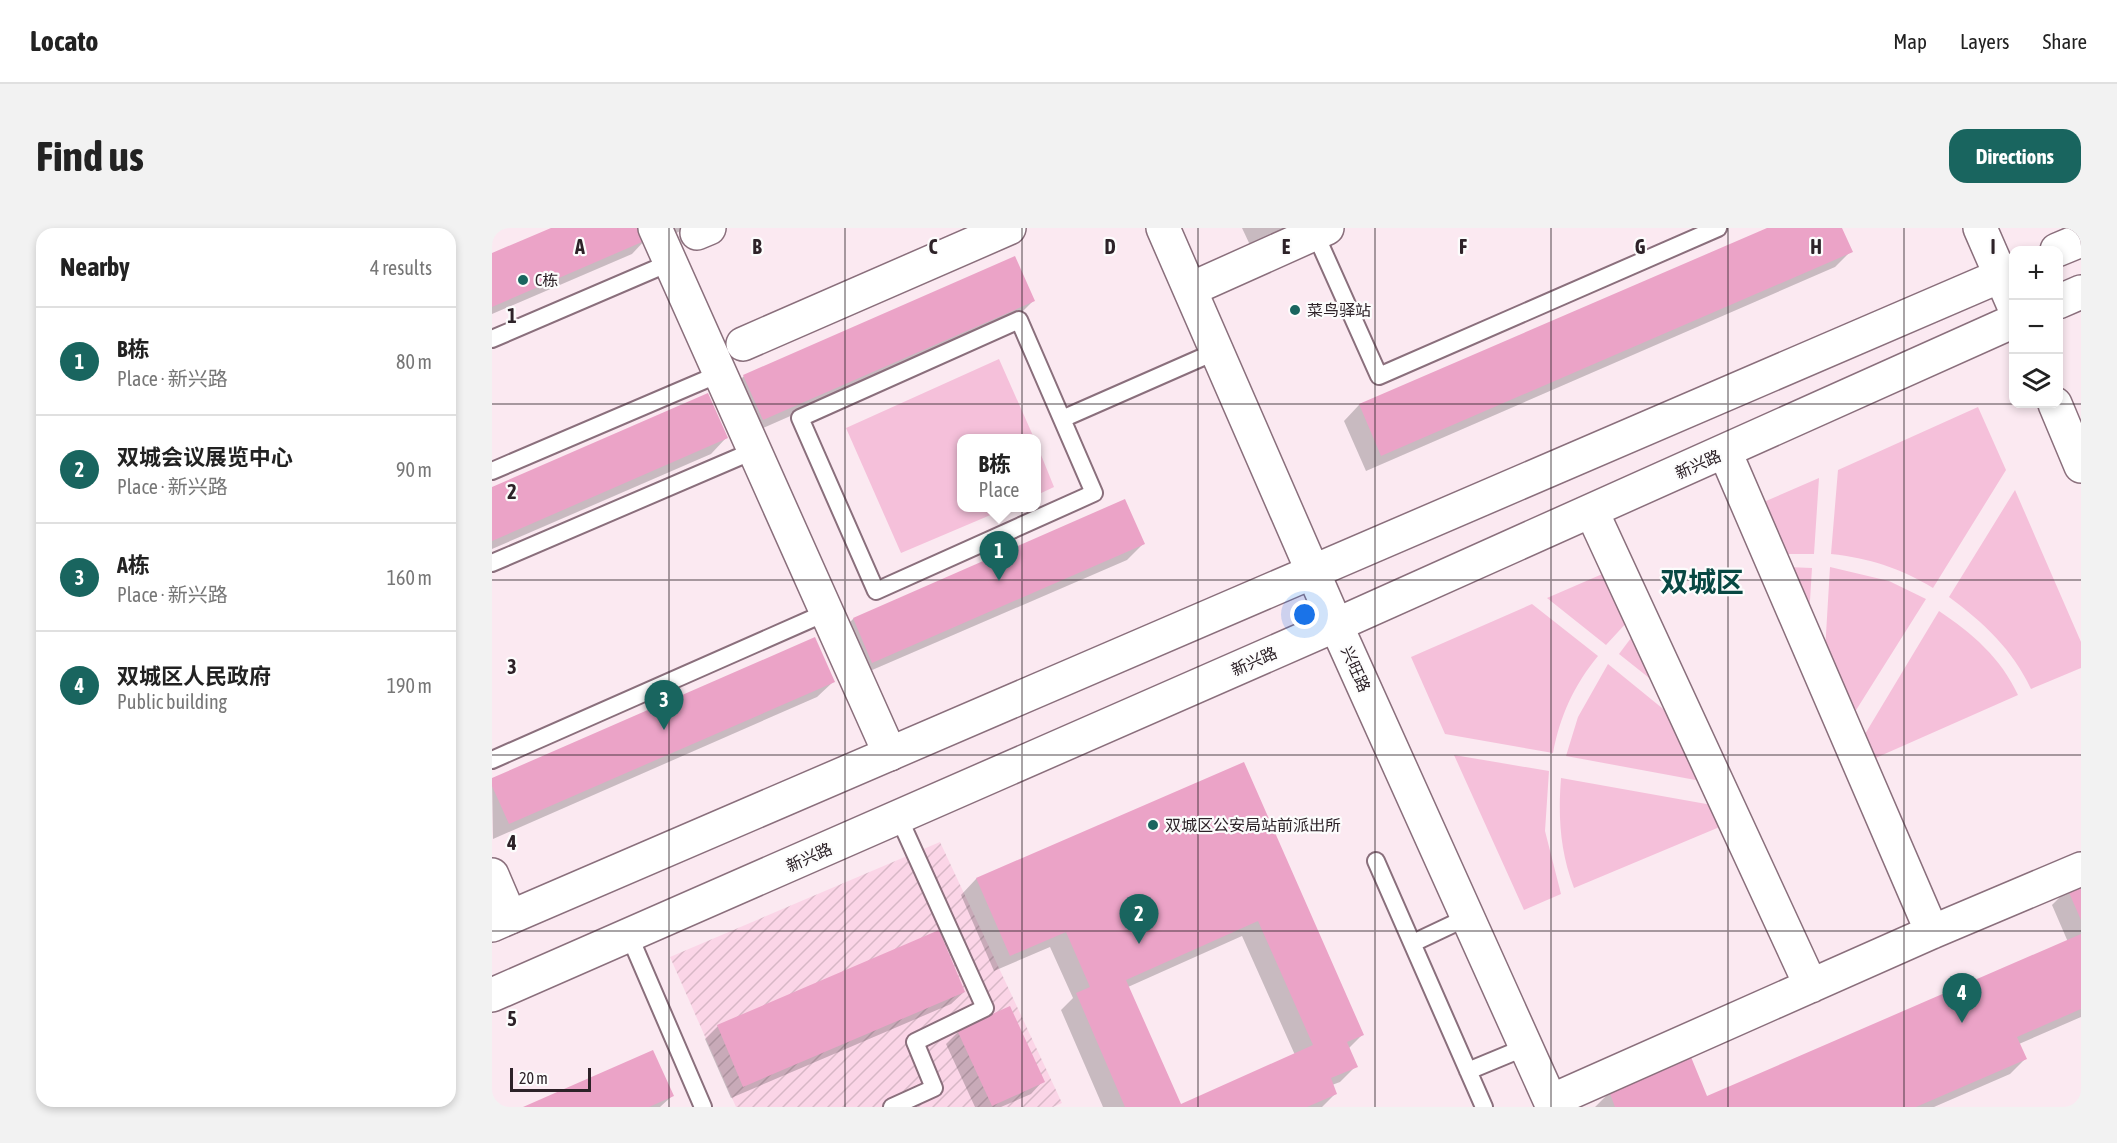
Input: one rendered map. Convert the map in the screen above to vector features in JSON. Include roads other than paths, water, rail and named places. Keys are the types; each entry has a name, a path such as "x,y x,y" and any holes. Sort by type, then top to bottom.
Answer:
{"street":[{"path":"655,228 825,613 890,754"},
{"path":"743,344 1009,228"},
{"name":"兴旺路","path":"1163,228 1219,351 1336,625 1552,1104"},
{"path":"1980,228 2006,273 2012,300"},
{"path":"1191,289 1321,231"},
{"path":"2063,248 2081,240"},
{"path":"492,874 501,921 1314,573 2006,273"},
{"path":"2063,300 2081,292"},
{"name":"新兴路","path":"492,995 1592,512 2009,323"},
{"path":"2057,408 2081,466"},
{"path":"1725,452 1932,932"},
{"path":"1592,512 1811,986"},
{"path":"1552,1104 1600,1095 1811,986 2081,869"}],"lane":[{"path":"1321,231 1379,376 1718,228"},
{"path":"492,339 669,262"},
{"path":"1019,320 1062,419 1094,493 876,591 800,418 1019,320"},
{"path":"1062,419 1219,351"},
{"path":"492,471 719,374"},
{"path":"492,563 753,451"},
{"path":"492,759 825,613"},
{"path":"892,1107 934,1088 915,1042 985,1008 899,818"},
{"path":"1376,861 1484,1107"},
{"path":"1413,943 1468,917"},
{"path":"629,935 703,1107"},
{"path":"1468,1071 1526,1047"}],"place":[{"name":"C栋","path":"523,280"},
{"name":"菜鸟驿站","path":"1295,310"},
{"name":"B栋","path":"999,581"},
{"name":"A栋","path":"664,730"},
{"name":"双城区公安局站前派出所","path":"1153,825"},
{"name":"双城会议展览中心","path":"1139,944"},
{"name":"双城区人民政府","path":"1962,1023"}],"district":[{"name":"双城区","path":"1702,582"}]}
